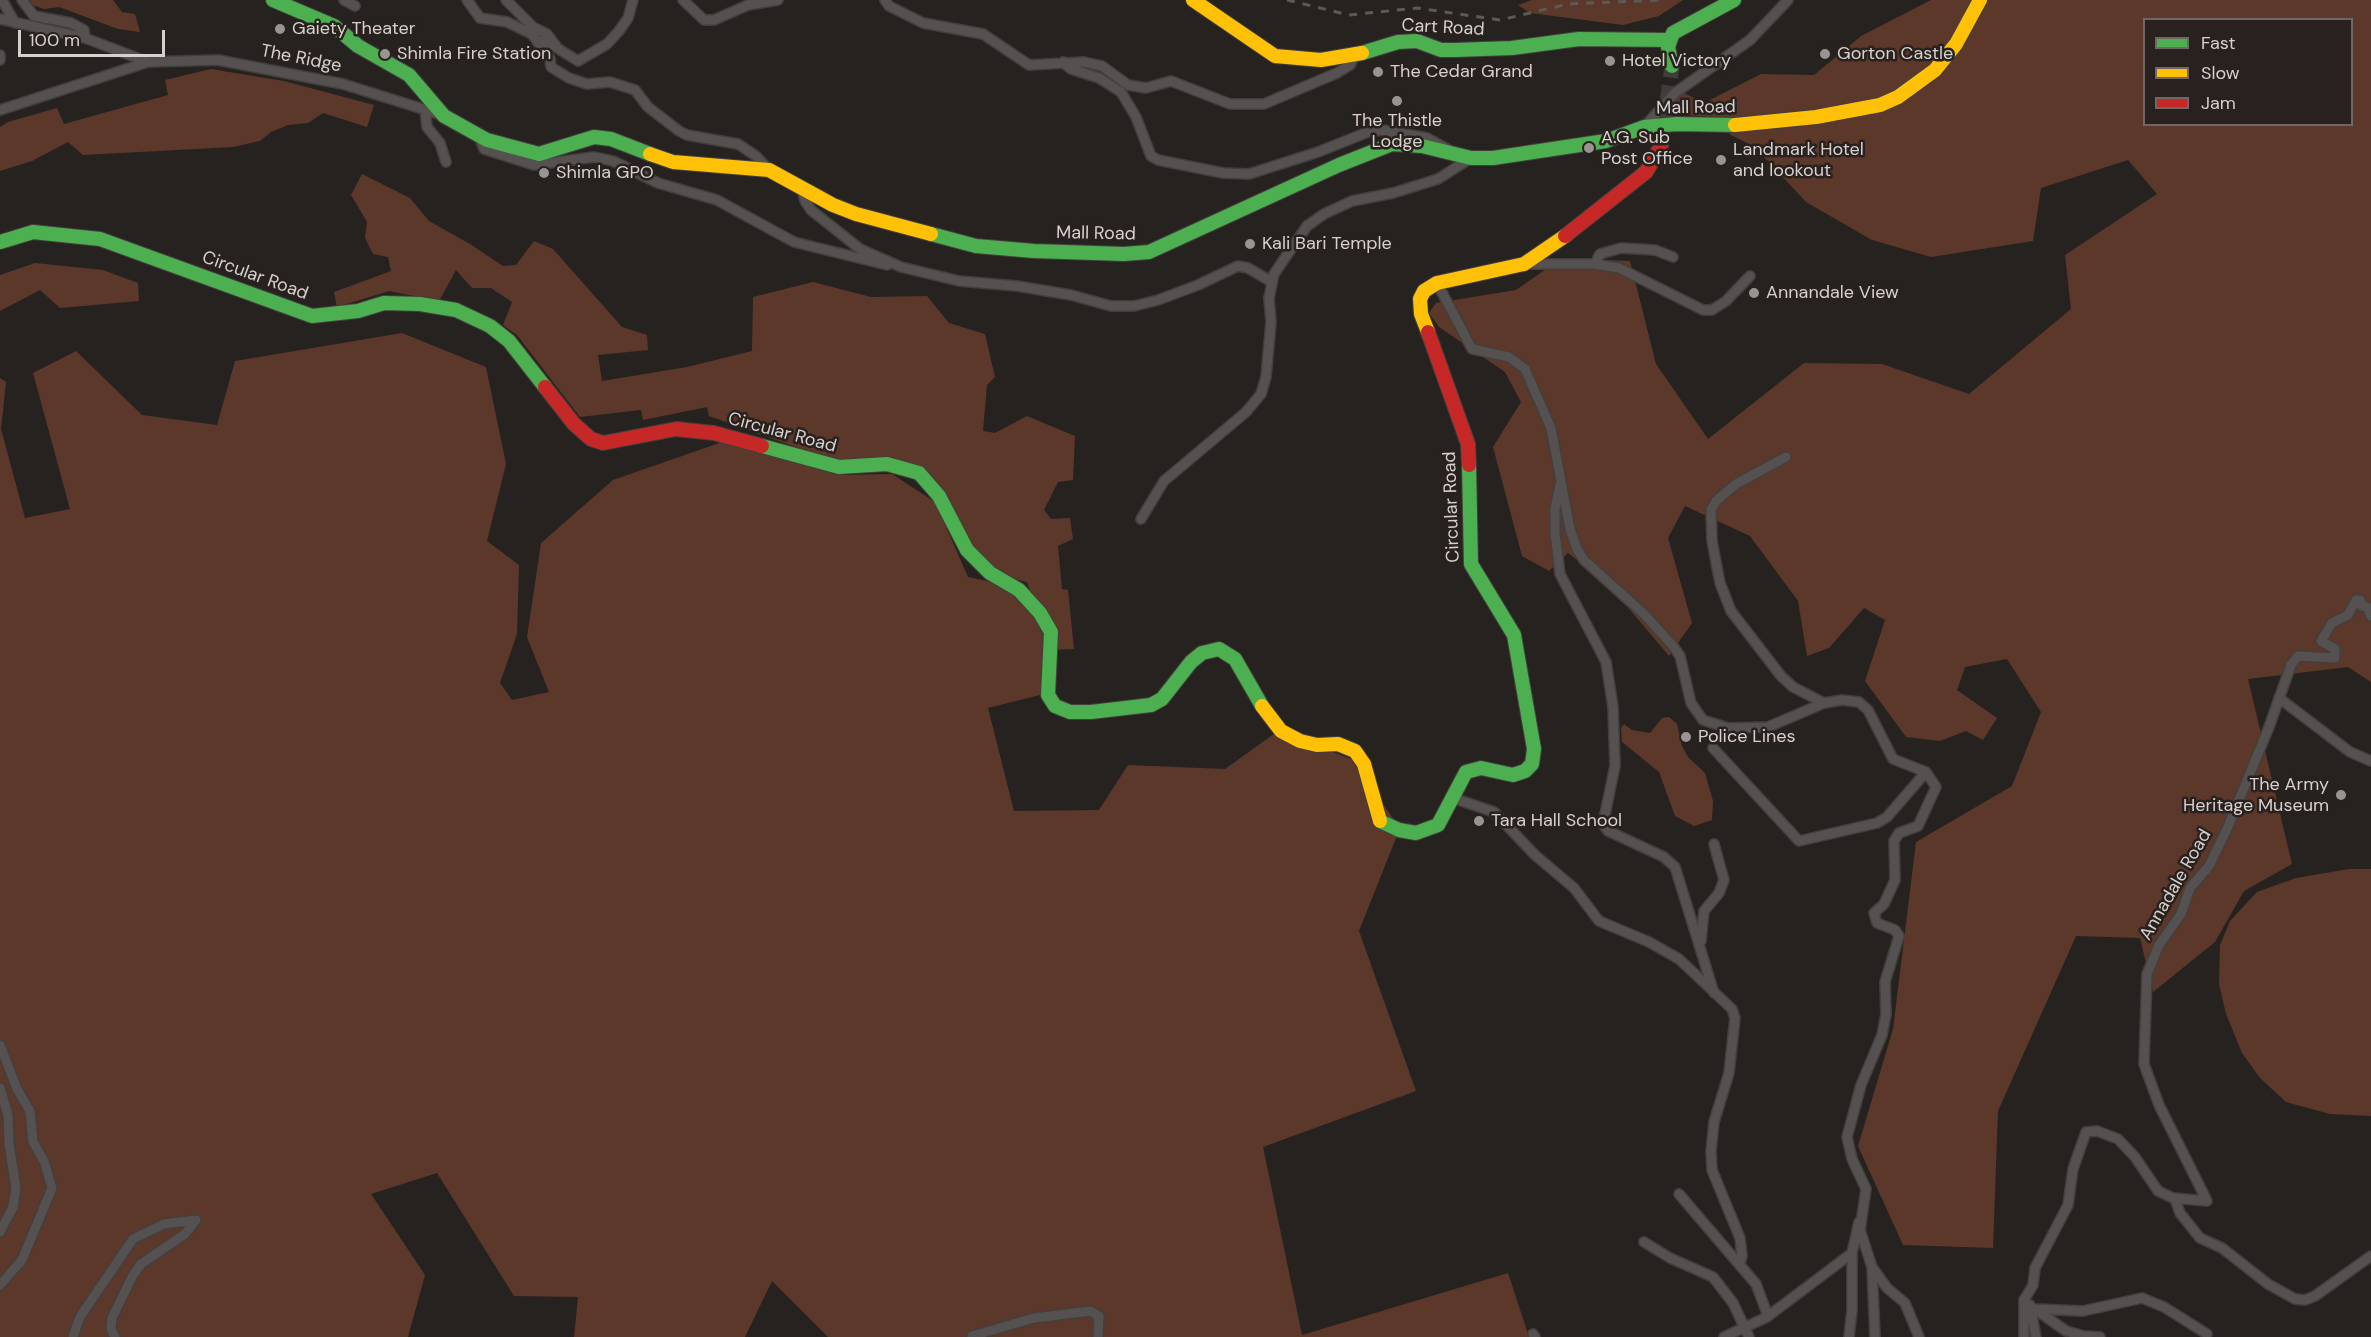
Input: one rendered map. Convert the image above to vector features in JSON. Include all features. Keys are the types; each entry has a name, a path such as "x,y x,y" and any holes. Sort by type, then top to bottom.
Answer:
{"main road":[{"name":"Mall Road","path":"273,0 285,3 334,26 358,46 409,75 444,116 479,136 539,154 576,141 603,138 623,142 673,162 768,170 833,205 856,214 976,246 1034,251 1137,254 1149,252 1178,240 1329,169 1392,144 1422,146 1471,158 1493,158 1606,141 1644,127 1676,124 1729,126 1816,117 1880,105 1898,97 1935,70 1956,44 1980,0"},
{"name":"Cart Road","path":"1193,0 1234,31 1275,56 1321,60 1355,55 1398,42 1417,40 1441,50 1512,48 1579,39 1669,40"},
{"path":"1672,66 1668,52 1669,40 1675,32 1734,0"},
{"path":"1437,283 1524,264 1554,246 1587,216 1646,172 1661,146"},
{"name":"Circular Road","path":"0,242 33,232 100,239 312,316 358,311 384,303 420,304 456,310 490,326 508,341 574,424 591,439 603,443 676,429 746,440 839,467 887,464 919,473 939,496 967,550 990,573 1019,590 1040,613 1051,632 1053,643 1048,695 1055,706 1070,712 1091,712 1150,705 1162,699 1191,662 1202,653 1219,649 1235,658 1268,717 1281,731 1300,741 1347,746 1361,757 1378,818 1385,826 1407,833 1424,831 1438,825 1444,818 1461,777 1470,769 1481,768 1513,775 1525,771 1532,764 1534,749 1514,635 1471,564 1468,444 1420,307 1424,291 1437,283"}],"street":[{"path":"2,0 15,23"},
{"path":"22,0 34,16 71,23 84,30 85,38"},
{"path":"344,0 355,6"},
{"path":"467,0 480,18 507,22 532,34 550,59 551,67 569,78 587,84 610,82 635,90 648,107 679,131 687,135 738,144 756,156 768,170"},
{"path":"506,0 533,27 547,33 557,48"},
{"path":"538,41 557,48 578,62 608,44 628,18 633,0"},
{"path":"684,1 704,20 714,20 748,5 778,0"},
{"path":"885,0 890,6 923,23 984,34 1029,65 1064,62 1102,66 1128,85 1146,88 1171,81 1230,104 1264,104 1337,73 1350,65 1355,55"},
{"path":"1644,127 1675,93 1750,40 1788,0"},
{"name":"The Ridge","path":"0,19 85,38 148,62"},
{"path":"0,55 0,60"},
{"name":"The Ridge","path":"0,110 148,62 218,60 343,84 444,116"},
{"path":"1064,62 1071,69 1099,78 1121,92 1136,117 1151,156 1158,160 1223,173 1249,174 1307,156 1368,132 1382,130 1427,138 1447,148 1452,154"},
{"path":"425,110 427,127 440,143 446,162"},
{"path":"479,136 484,148 534,165 594,158 613,161 658,183 717,200 794,242 878,264 901,267 958,281 1017,286 1111,306 1134,306 1158,300 1238,266 1248,268 1272,282"},
{"path":"1141,519 1164,481 1246,412 1261,394 1268,358 1271,322 1269,298 1272,282 1274,274 1299,236 1324,214 1352,201 1393,193 1438,179 1471,158"},
{"path":"802,188 805,201 824,223 860,249 901,267"},
{"path":"1600,265 1597,260 1600,254 1621,248 1655,250 1673,256"},
{"path":"1524,264 1600,265 1619,268 1703,310 1712,310 1726,301 1750,276"},
{"path":"1437,283 1472,350 1509,357 1525,369 1548,419 1570,529 1577,549 1584,560 1644,614 1680,656 1691,703 1703,720 1728,728 1768,727 1824,703 1842,700 1859,702 1868,710 1893,759 1926,772 1936,787 1918,825 1899,833 1894,842 1895,867 1892,889 1884,904 1873,915 1878,923 1895,930 1899,936 1885,982 1886,1014 1882,1035 1862,1085 1847,1137 1852,1159 1866,1189 1860,1230 1872,1267 1875,1337"},
{"path":"1786,457 1736,484 1716,501 1711,510 1712,541 1720,583 1731,611 1781,676 1798,690 1824,703"},
{"path":"1562,480 1555,508 1555,533 1560,574 1606,662 1613,707 1616,766 1603,824 1608,831 1664,857 1676,867 1714,993"},
{"name":"Annadale Road","path":"2175,1199 2207,1202 2159,1106 2144,1064 2147,974 2159,945 2181,914 2190,888 2209,866 2223,838 2291,665 2298,656 2335,658 2336,650 2321,641 2332,623 2348,615 2356,600 2360,600 2362,606 2367,607 2371,616"},
{"path":"2279,698 2350,752 2371,761"},
{"path":"1713,748 1799,841 1877,823 1887,817 1926,772"},
{"path":"1453,798 1494,812 1535,855 1574,888 1599,921 1667,951 1679,959 1732,1009 1735,1018 1729,1073 1714,1122 1711,1151 1712,1170 1740,1238 1742,1256 1740,1263"},
{"path":"1700,946 1704,911 1719,893 1724,880 1714,844"},
{"path":"0,1045 16,1089 30,1111 33,1142 44,1161 52,1188 22,1260 0,1285"},
{"path":"0,1088 8,1114 9,1144 16,1188 13,1207 0,1232"},
{"path":"2024,1337 2035,1268 2068,1205 2072,1176 2086,1132 2097,1131 2118,1139 2135,1157 2152,1184 2175,1199 2180,1213 2200,1238 2222,1248 2268,1284 2295,1299 2306,1300 2315,1296 2371,1256"},
{"path":"1679,1194 1756,1284 1768,1316"},
{"path":"1849,1337 1854,1232 1862,1214"},
{"path":"72,1337 80,1317 133,1239 164,1224 196,1220 185,1234 141,1263 112,1318 111,1329 115,1337"},
{"path":"1644,1242 1670,1258 1713,1277 1727,1293 1746,1326 1749,1337"},
{"path":"1724,1337 1768,1316 1852,1253"},
{"path":"1872,1267 1887,1288 1905,1303 1919,1337"},
{"path":"2030,1305 2083,1311 2142,1298 2164,1307 2207,1334"},
{"path":"2030,1305 2066,1331 2100,1337"},
{"path":"2030,1305 2036,1337"},
{"path":"972,1336 988,1329 1034,1318 1090,1311 1099,1316 1098,1337"}],"shaded area":[{"path":"27,0 113,0 122,12 135,14 140,32 118,29 59,7 44,9"},
{"path":"1532,0 1683,0 1659,16 1623,25 1530,13 1518,5"},
{"path":"1931,0 2371,0 2371,682 2348,667 2248,679 2292,864 2244,891 2215,942 2153,992 2140,938 2076,936 1998,1111 1993,1248 1903,1245 1858,1146 1893,1029 1916,842 2012,786 2041,712 2007,659 1965,667 1957,690 1997,718 1983,740 1966,731 1940,741 1906,737 1865,681 1885,620 1864,608 1829,648 1807,656 1798,601 1750,536 1685,506 1668,538 1692,623 1669,656 1609,585 1568,553 1549,571 1522,556 1493,447 1521,402 1505,372 1439,327 1429,313 1436,303 1516,290 1562,258 1630,261 1656,364 1708,439 1804,363 1882,364 1969,394 2071,309 2065,255 2157,194 2128,160 2041,188 2033,241 1931,257 1872,240 1806,202 1755,147 1731,135 1712,117 1685,115 1669,108 1682,92 1704,103 1761,74 1814,75 1861,36"},
{"path":"211,69 284,81 374,105 367,127 323,113 308,123 288,125 271,132 260,141 233,147 83,155 68,142 32,161 0,171 0,127 8,122 57,108 64,124 168,95 165,80"},
{"path":"362,174 410,198 429,221 503,266 516,265 534,241 553,249 622,327 647,335 648,350 598,355 602,381 687,367 752,351 753,297 813,282 871,297 927,296 949,323 985,334 995,377 987,385 983,431 995,433 1027,416 1075,436 1073,480 1058,482 1044,510 1051,519 1070,518 1073,539 1058,546 1062,589 1068,590 1074,649 1049,650 1044,694 988,708 1014,811 1099,810 1128,765 1225,769 1278,731 1351,759 1400,828 1359,931 1416,1091 1263,1147 1302,1335 1508,1273 1529,1337 828,1337 772,1281 745,1337 574,1337 578,1297 514,1296 437,1173 371,1194 425,1275 408,1337 0,1337 0,378 6,382 1,429 25,518 70,509 33,373 76,351 142,415 217,425 235,361 402,333 486,367 506,464 487,541 519,565 517,634 500,683 512,700 549,692 527,637 541,543 613,480 725,441 838,475 892,474 935,502 968,577 1020,588 1047,643 1027,582 977,570 941,493 900,462 840,463 709,416 707,407 643,420 641,410 580,417 517,335 503,325 512,302 491,288 472,288 456,270 439,301 389,291 337,307 334,292 391,271 388,257 373,254 365,238 367,222 351,195"},
{"path":"35,263 103,270 138,283 139,301 60,308 40,290 0,311 0,275"},
{"path":"1669,717 1677,724 1682,746 1688,757 1705,773 1713,801 1712,820 1694,826 1675,816 1659,772 1622,742 1621,728 1624,724 1632,730 1650,733 1662,718"},
{"path":"2349,869 2371,869 2371,1116 2330,1114 2286,1102 2260,1078 2242,1053 2226,1014 2219,984 2220,945 2230,921 2257,892 2296,878"}],"tunnel":[{"path":"1661,146 1672,66"}],"railway":[{"path":"1287,0 1349,15 1417,8 1500,20 1568,4 1660,0"}],"traffic: fast":[{"path":"273,0 334,26 358,46 409,75 444,116 487,140 539,154 594,137 611,139 650,154"},
{"path":"1672,66 1668,47 1673,33 1734,0"},
{"path":"1362,53 1398,42 1417,41 1441,50 1455,50 1512,48 1579,39 1669,40"},
{"path":"931,234 976,246 1034,251 1124,254 1149,252 1339,165 1392,144 1422,146 1471,158 1493,158 1606,141 1644,127 1676,124 1735,125"},
{"path":"0,242 33,232 100,239 312,316 358,311 384,303 420,304 456,310 490,326 509,341 545,387"},
{"path":"762,446 839,467 887,464 919,473 939,496 967,550 990,573 1019,590 1040,613 1051,632 1048,695 1055,706 1070,712 1091,712 1151,705 1162,699 1191,662 1202,653 1219,649 1235,659 1262,706"},
{"path":"1380,821 1399,830 1416,833 1438,825 1466,772 1481,768 1513,775 1525,771 1532,764 1534,749 1514,635 1471,564 1469,465"}],"traffic: slow":[{"path":"1193,0 1275,56 1321,60 1362,53"},
{"path":"1735,125 1816,117 1880,105 1898,97 1935,70 1956,44 1980,0"},
{"path":"650,154 673,162 769,170 833,205 856,214 931,234"},
{"path":"1428,332 1421,314 1420,299 1424,291 1437,283 1524,264 1565,236"},
{"path":"1262,706 1281,731 1300,741 1317,745 1338,744 1355,751 1364,764 1380,821"}],"traffic: jam":[{"path":"1565,236 1646,172 1661,146"},
{"path":"1428,332 1468,444 1469,465"},
{"path":"545,387 574,424 591,439 603,443 676,429 714,433 762,446"}],"place":[{"name":"Gaiety Theater","path":"280,29"},
{"name":"Shimla Fire Station","path":"385,54"},
{"name":"Gorton Castle","path":"1825,54"},
{"name":"Hotel Victory","path":"1610,61"},
{"name":"The Cedar Grand","path":"1378,72"},
{"name":"The Thistle Lodge","path":"1397,101"},
{"name":"A.G. Sub Post Office","path":"1589,148"},
{"name":"Landmark Hotel and lookout","path":"1721,160"},
{"name":"Shimla GPO","path":"544,173"},
{"name":"Kali Bari Temple","path":"1250,244"},
{"name":"Annandale View","path":"1754,293"},
{"name":"Police Lines","path":"1686,737"},
{"name":"The Army Heritage Museum","path":"2341,795"},
{"name":"Tara Hall School","path":"1479,821"}]}
